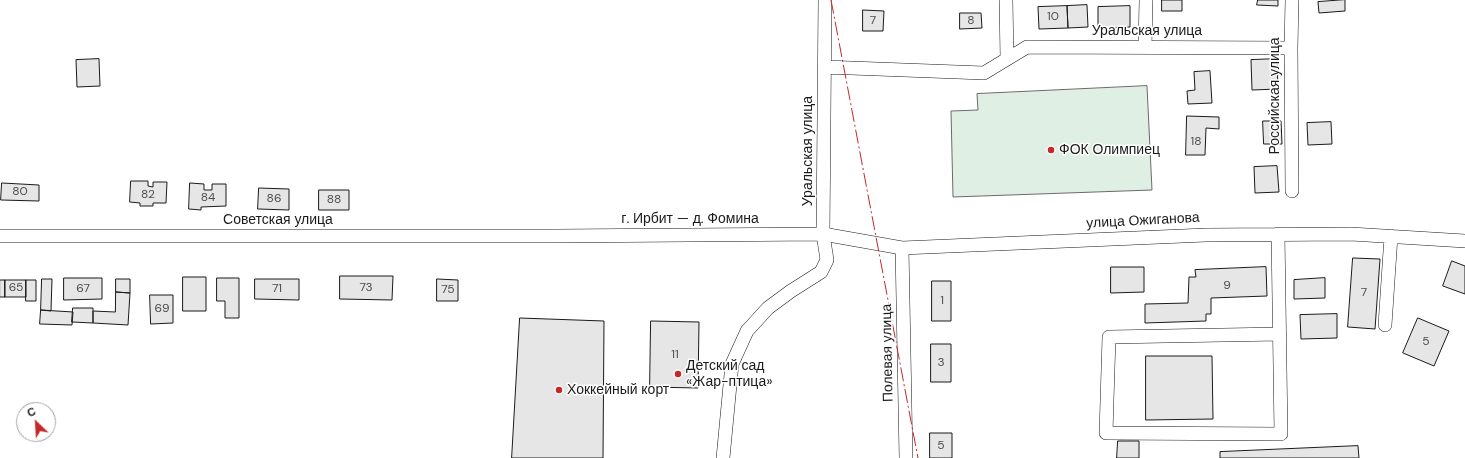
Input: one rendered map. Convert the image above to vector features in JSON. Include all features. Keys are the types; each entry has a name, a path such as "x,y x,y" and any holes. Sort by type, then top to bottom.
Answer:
{"street":[{"name":"Уральская улица","path":"723,458 732,364 747,331 768,308 821,272 827,260 823,234 825,0"},
{"path":"1006,0 1007,59"},
{"path":"1145,47 1146,0"},
{"name":"Российская улица","path":"1292,0 1292,191"},
{"name":"Уральская улица","path":"824,67 984,73 1027,46 1291,48"},
{"name":"г. Ирбит — д. Фомина","path":"556,236 823,234"},
{"name":"улица Ожиганова","path":"823,234 902,248 1206,235 1278,234 1351,234 1465,241"},
{"path":"1278,234 1280,334 1281,434 1106,433 1109,337 1280,334"},
{"name":"Советская улица","path":"0,236 556,236"},
{"path":"1385,325 1391,236"},
{"name":"Полевая улица","path":"902,248 906,458"}],"green space":[{"name":"ФОК Олимпиец","path":"1147,86 1152,190 953,197 951,111 978,110 977,94"}],"building":[{"path":"1162,0 1182,0 1182,11 1162,11"},
{"path":"1258,0 1278,0 1278,6 1257,5"},
{"path":"1345,0 1345,11 1319,13 1318,2"},
{"path":"1087,5 1088,27 1068,28 1067,6"},
{"path":"1067,6 1068,28 1039,29 1038,7"},
{"path":"1130,6 1130,27 1098,28 1098,7"},
{"path":"863,10 884,11 883,31 863,31"},
{"path":"960,13 981,13 982,28 960,29"},
{"path":"99,59 100,86 77,87 76,60"},
{"path":"1277,59 1278,89 1252,90 1251,60"},
{"path":"1210,71 1212,103 1188,104 1187,91 1195,90 1194,72"},
{"path":"1187,116 1219,117 1219,129 1206,128 1205,155 1186,155"},
{"path":"1263,121 1281,121 1282,144 1264,144"},
{"path":"1331,122 1332,144 1308,145 1307,123"},
{"path":"1277,166 1279,192 1255,193 1254,167"},
{"path":"131,181 148,181 148,186 153,187 153,182 167,182 166,203 153,203 153,206 140,206 140,203 130,202"},
{"path":"2,183 39,185 39,201 1,200"},
{"path":"190,183 204,184 204,190 212,190 212,184 226,184 226,206 201,207 201,210 189,209"},
{"path":"259,188 289,189 289,210 258,209"},
{"path":"319,190 349,190 349,210 319,210"},
{"path":"1353,258 1380,259 1375,329 1348,327"},
{"path":"1452,261 1465,266 1465,294 1443,286"},
{"path":"1111,267 1144,267 1144,292 1111,293"},
{"path":"1266,267 1267,296 1211,298 1211,314 1206,314 1206,321 1145,323 1145,304 1188,303 1189,277 1196,277 1195,270"},
{"path":"340,276 393,276 392,300 340,299"},
{"path":"183,277 206,277 206,311 183,311"},
{"path":"64,278 102,278 102,299 64,300"},
{"path":"217,278 239,278 239,318 225,318 225,301 217,301"},
{"path":"1325,278 1325,298 1294,299 1294,280"},
{"path":"42,279 52,279 51,311 41,310"},
{"path":"116,279 130,279 130,293 116,292"},
{"path":"255,279 299,279 299,300 255,299"},
{"path":"437,279 458,280 458,301 437,301"},
{"path":"0,280 5,280 5,297 0,297"},
{"path":"5,280 26,280 26,297 5,297"},
{"path":"26,280 36,280 36,301 26,301"},
{"path":"932,281 951,281 951,321 932,321"},
{"path":"116,292 130,293 128,325 93,323 93,311 115,312"},
{"path":"150,295 173,295 173,323 151,324"},
{"path":"73,308 93,308 93,323 72,322"},
{"path":"41,310 73,312 72,325 40,324"},
{"path":"1337,314 1337,338 1301,339 1300,315"},
{"name":"Хоккейный корт","path":"520,318 604,321 603,458 512,458"},
{"path":"1418,318 1449,331 1434,366 1403,353"},
{"path":"651,321 699,322 698,388 650,387"},
{"path":"931,344 951,344 951,382 931,382"},
{"path":"1146,356 1212,356 1213,419 1146,420"},
{"path":"930,433 952,433 952,458 930,458"},
{"path":"1118,441 1139,441 1139,458 1117,458"},
{"path":"1358,446 1359,458 1220,458 1220,452"}],"power":[{"path":"831,0 918,458"}],"place":[{"name":"ФОК Олимпиец","path":"1051,150"},
{"name":"Детский сад «Жар-птица»","path":"678,374"},
{"name":"Хоккейный корт","path":"559,390"}]}
